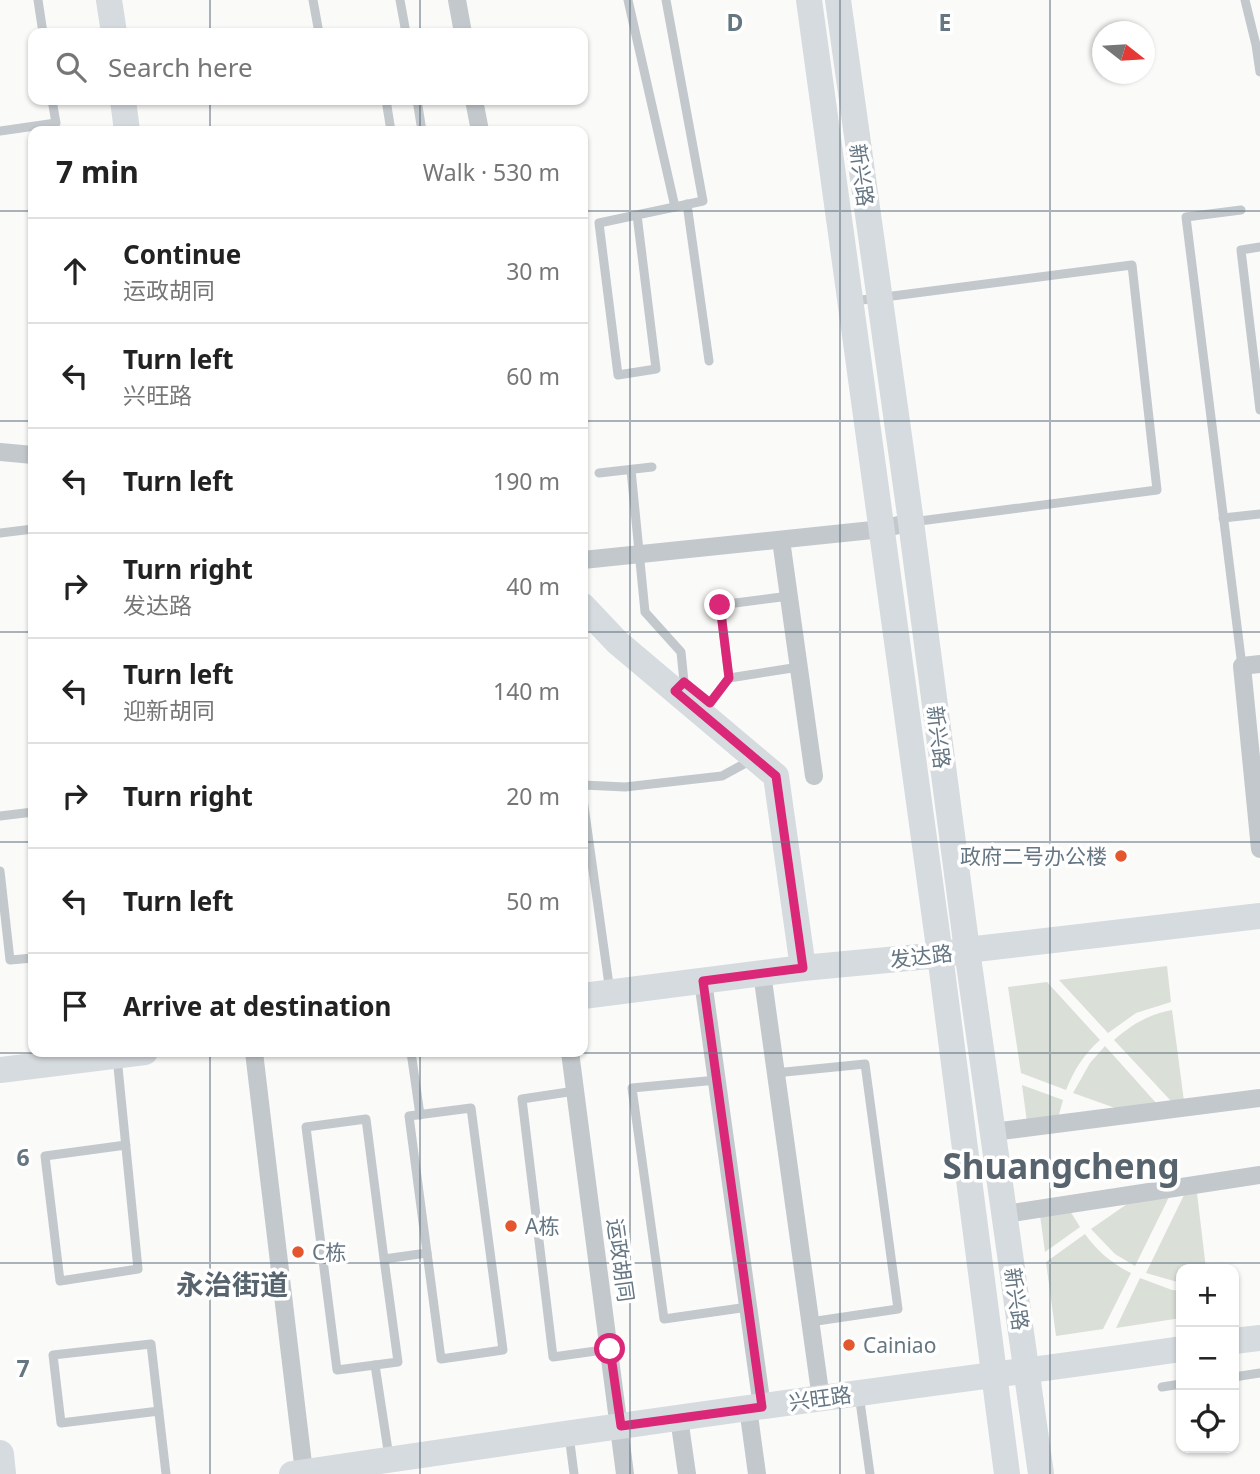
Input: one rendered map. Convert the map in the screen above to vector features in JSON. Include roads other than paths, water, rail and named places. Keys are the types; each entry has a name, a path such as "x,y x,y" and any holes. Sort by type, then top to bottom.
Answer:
{"main road":[{"path":"109,0 113,28"},
{"name":"新兴路","path":"809,0 940,955 1007,1474"},
{"name":"新兴路","path":"838,0 1041,1474"},
{"path":"124,105 126,126"},
{"path":"588,611 617,642 680,687 776,776 803,968"},
{"name":"发达路","path":"588,995 1260,916"},
{"path":"0,1070 97,1057"},
{"path":"1239,1341 1260,1338"},
{"name":"兴旺路","path":"298,1473 351,1470 389,1460 569,1433 1176,1350"},
{"path":"0,1454 2,1474"}],"street":[{"path":"457,0 462,28"},
{"path":"475,105 479,126"},
{"path":"0,452 28,455"},
{"path":"588,559 882,529 911,522"},
{"path":"781,540 814,776"},
{"path":"1260,664 1242,666 1260,849"},
{"path":"762,973 821,1399"},
{"path":"703,981 748,1307 757,1474"},
{"path":"255,1057 298,1473"},
{"name":"运政胡同","path":"571,1057 621,1426 625,1474"},
{"path":"993,1132 1260,1098"},
{"path":"1005,1214 1260,1175"},
{"path":"679,1418 687,1474"}],"lane":[{"path":"38,0 42,28"},
{"path":"313,0 318,28"},
{"path":"400,0 405,28"},
{"path":"628,0 676,206"},
{"path":"637,215 656,369 618,375 599,222 703,201 666,0"},
{"path":"1245,0 1260,72"},
{"path":"35,126 56,123 53,105"},
{"path":"387,105 390,126"},
{"path":"418,105 421,126"},
{"path":"0,131 28,127"},
{"path":"687,204 709,361"},
{"path":"1241,210 1186,217 1242,666"},
{"path":"1260,247 1241,250 1260,410"},
{"path":"851,302 1132,265 1157,490 911,522"},
{"path":"599,473 652,467"},
{"path":"631,470 645,612 681,652 680,687 710,703 729,678 799,667"},
{"path":"1223,518 1260,514"},
{"path":"0,533 28,530"},
{"path":"729,678 720,605 789,596"},
{"path":"588,785 625,787 722,776 754,758"},
{"path":"0,816 28,813"},
{"path":"588,835 610,993"},
{"path":"0,872 10,960 28,958"},
{"path":"126,1145 45,1156 60,1281 138,1269 126,1145 127,1057"},
{"path":"412,1057 420,1115"},
{"path":"775,1073 865,1064 867,1077 898,1309 810,1322"},
{"path":"717,1080 632,1088 664,1319 748,1307"},
{"path":"575,1091 522,1099 553,1357 610,1349"},
{"path":"471,1108 503,1350 441,1359 409,1116 420,1115 471,1108"},
{"path":"366,1119 384,1259 398,1362 337,1370 306,1127 366,1119"},
{"path":"384,1259 427,1253"},
{"path":"159,1411 61,1423 53,1355 151,1344 159,1411 166,1474"},
{"path":"375,1365 389,1460"},
{"path":"1239,1376 1260,1373"},
{"path":"1162,1387 1176,1385"},
{"path":"859,1393 870,1474"},
{"path":"569,1433 574,1474"}],"place":[{"name":"政府二号办公楼","path":"1121,856"},
{"name":"A栋","path":"511,1226"},
{"name":"C栋","path":"298,1252"},
{"name":"Cainiao","path":"849,1345"}],"district":[{"name":"Shuangcheng","path":"1061,1165"},
{"name":"永治街道","path":"232,1284"}]}
